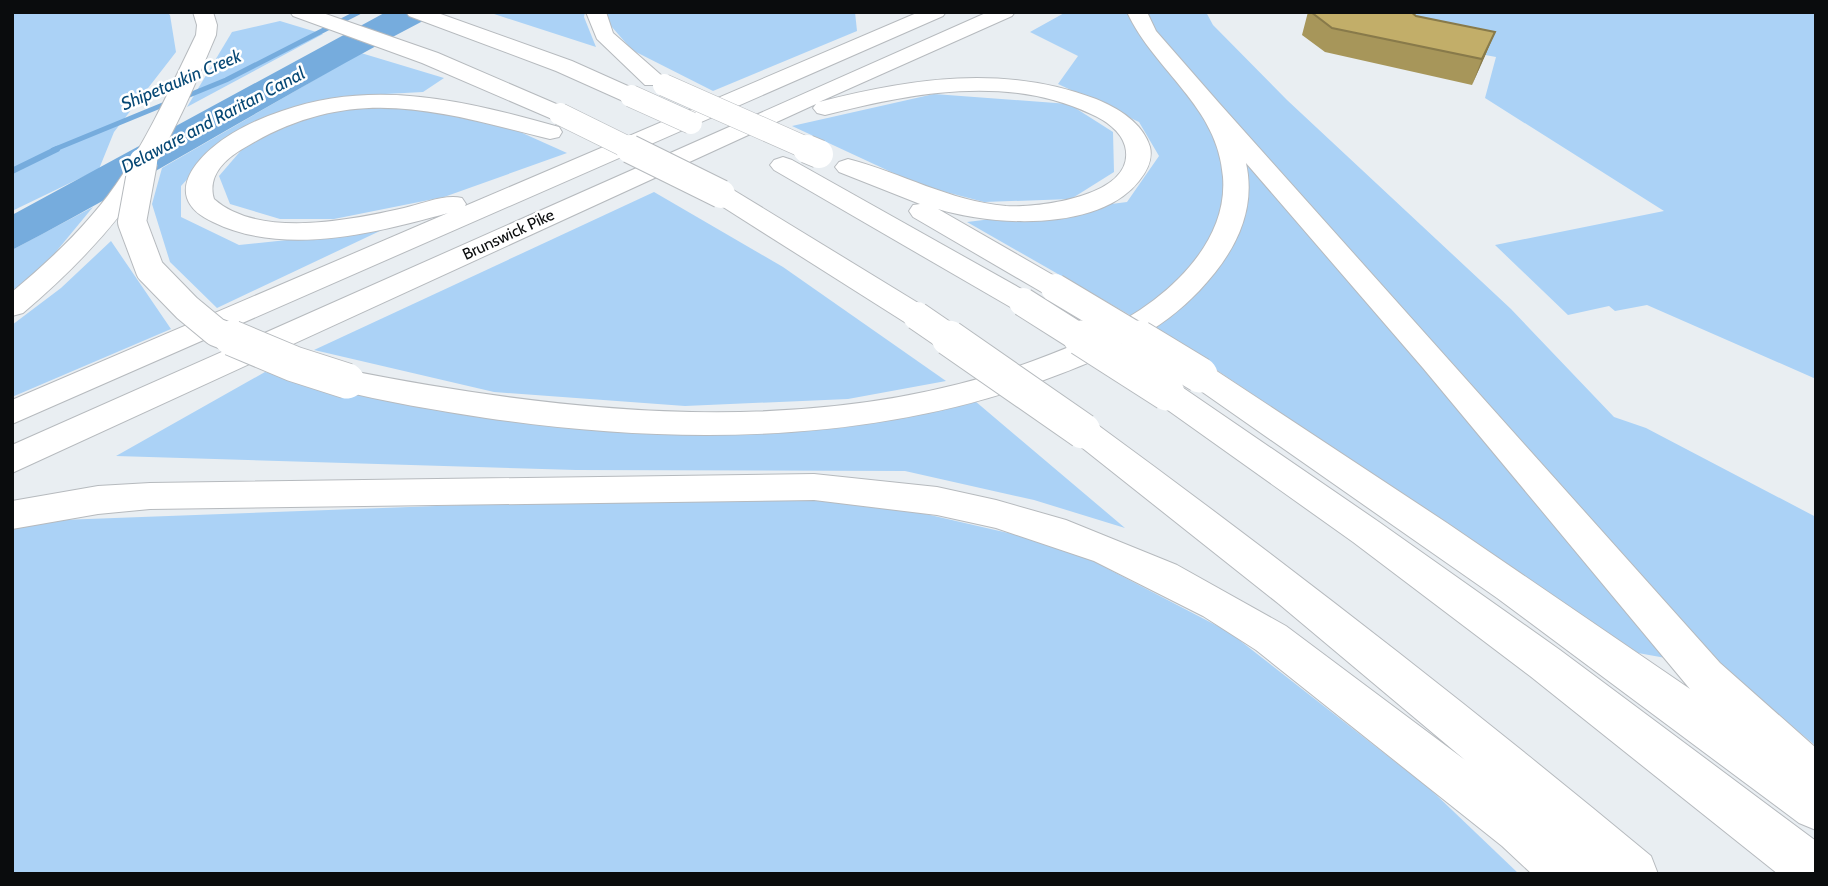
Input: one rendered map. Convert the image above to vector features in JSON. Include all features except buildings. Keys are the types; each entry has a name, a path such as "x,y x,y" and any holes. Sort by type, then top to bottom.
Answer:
{"highway":[{"path":"21,300 100,223 142,162 206,35 207,25 203,12"},
{"path":"300,12 430,58 555,123 715,199 837,265 917,316 1083,431 1216,530 1374,656 1633,874"},
{"path":"416,12 477,20 564,66 744,145 1023,302 1183,384 1372,489 1537,603 1816,807"},
{"path":"596,12 604,35 659,83"},
{"path":"12,413 936,12"},
{"name":"Brunswick Pike","path":"12,437 962,12"},
{"name":"Brunswick Pike","path":"12,460 744,145 1005,12"},
{"path":"1137,12 1147,33 1211,108 1434,361 1705,676 1816,778"},
{"path":"807,68 858,37 872,24 874,16"},
{"path":"514,25 659,83 818,154 848,167 956,208 1030,214 1081,206 1100,198 1130,177 1137,167 1139,155 1137,143 1121,123 1089,104 1047,91 989,85 899,91 744,145"},
{"path":"555,123 437,103 385,99 338,104 271,124 226,149 203,174 198,186 199,197 213,212 240,224 290,230 318,229 409,216 578,167"},
{"path":"142,162 132,222 150,270 187,308 216,332 294,364 347,381 513,411 678,423 821,418 941,400 996,387 1055,367 1117,338 1160,311 1188,287 1208,264 1223,240 1233,216 1237,193 1236,167 1211,108"},
{"path":"848,167 1055,288 1183,384 1366,532 1545,663 1816,872"},
{"path":"12,516 99,500 150,496 814,486 916,496 991,511 1054,529 1116,553 1179,583 1242,619 1271,638 1519,830 1569,874"}],"shaded area":[{"path":"166,12 170,15 176,52 114,132 99,169 12,211 12,14"},
{"path":"488,12 585,12 584,17 596,47"},
{"path":"608,12 855,12 857,31 713,91 632,50 604,18"},
{"path":"1066,12 1206,12 1213,25 1287,100 1511,309 1614,417 1646,428 1816,517 1816,746 1721,668 1638,653 1163,334 967,222 1127,202 1159,156 1139,122 1058,84 1078,56 1030,32"},
{"path":"1412,12 1816,12 1816,379 1647,305 1615,311 1609,306 1568,315 1495,245 1664,211 1485,98 1496,57 1421,43 1402,30"},
{"path":"280,21 323,34 187,107 232,32"},
{"path":"361,53 444,78 423,92 367,95 310,104 212,152 181,186 181,217 239,245 382,230 217,308 170,262 152,204 162,168"},
{"path":"934,94 1069,104 1113,132 1114,172 1071,199 984,202 919,185 792,126"},
{"path":"385,104 449,108 509,127 567,153 444,197 334,219 280,219 230,204 219,176 250,140 315,115"},
{"path":"654,192 783,267 946,381 848,399 685,406 494,392 314,350"},
{"path":"93,207 31,282 12,296 12,250"},
{"path":"111,241 171,329 12,397 12,325 61,288"},
{"path":"265,372 457,413 669,430 975,401 1125,528 1034,500 905,471 576,470 116,456"},
{"path":"865,500 1064,546 1229,632 1430,789 1519,874 12,874 12,529 34,521 570,501"}],"water":[{"name":"Delaware and Raritan Canal","path":"386,12 440,12 12,250 12,215"}],"waterway":[{"name":"Shipetaukin Creek","path":"182,98 226,80 359,12"},
{"name":"Shipetaukin Creek","path":"53,150 170,102"},
{"name":"Shipetaukin Creek","path":"12,171 57,149"}]}
